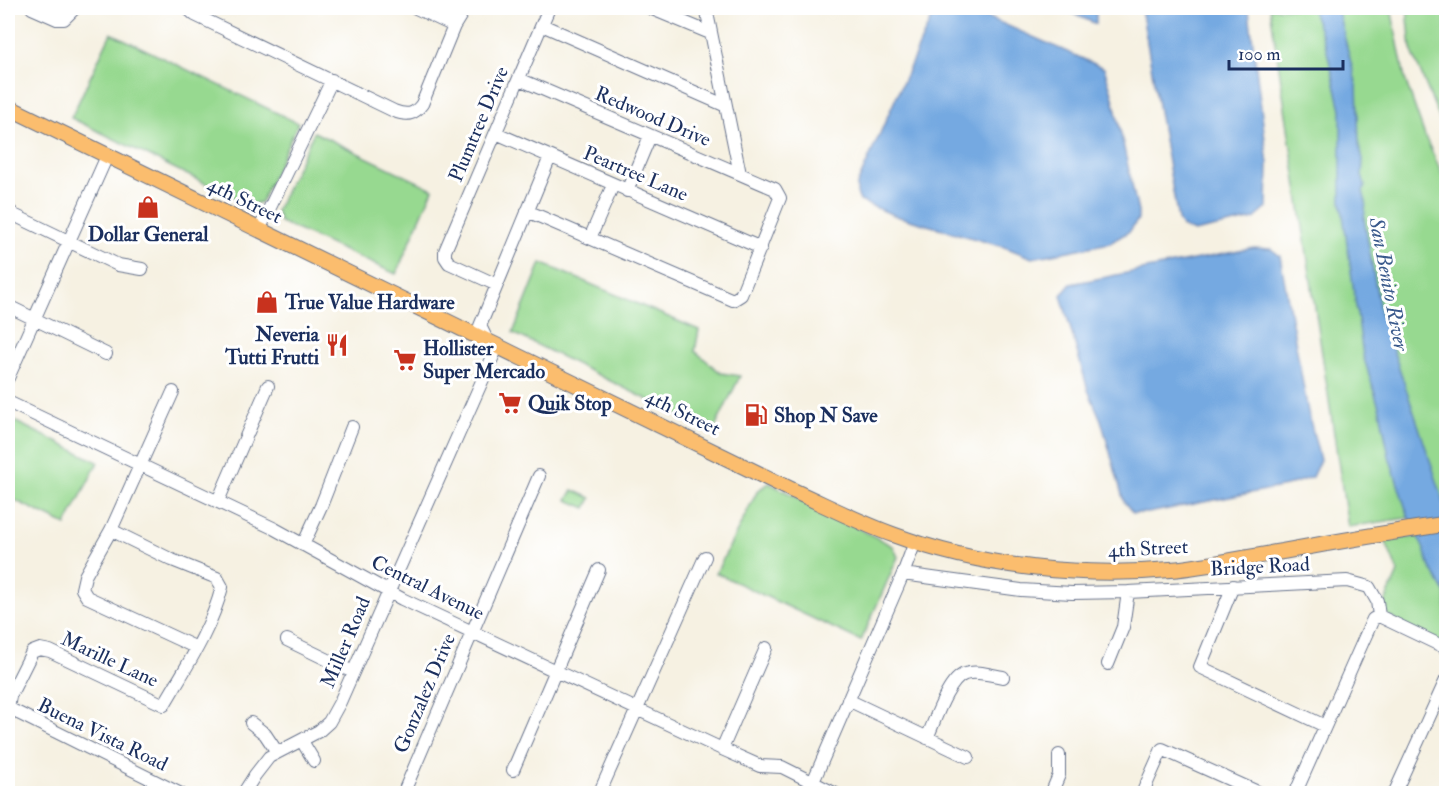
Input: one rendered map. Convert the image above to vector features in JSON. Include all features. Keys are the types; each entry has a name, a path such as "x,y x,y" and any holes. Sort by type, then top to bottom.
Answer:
{"main road":[{"name":"4th Street","path":"8,107 814,500 915,542 990,560 1048,569 1139,571 1210,564 1446,524"}],"street":[{"path":"32,8 57,19 64,19 75,8"},
{"path":"187,8 195,15 403,114 416,111 422,104 454,26 465,8"},
{"path":"416,8 454,26"},
{"name":"Plumtree Drive","path":"497,285 454,267 445,257 453,232 549,8"},
{"path":"650,8 710,33"},
{"path":"706,8 724,105 740,174"},
{"path":"542,25 724,105"},
{"path":"259,230 332,80"},
{"name":"Redwood Drive","path":"519,80 772,188 780,198 780,202 761,248"},
{"name":"Peartree Lane","path":"496,133 761,248"},
{"path":"627,191 650,136"},
{"path":"8,378 107,156"},
{"path":"497,285 550,157"},
{"path":"590,238 613,185"},
{"path":"8,209 14,215 118,265 142,269"},
{"path":"527,211 733,300 738,298 761,248"},
{"name":"Miller Road","path":"243,794 263,764 277,752 319,731 329,722 340,702 494,354 480,326 497,285"},
{"path":"8,306 106,354"},
{"path":"218,501 268,386"},
{"path":"173,392 111,530 85,576 82,589 87,597 197,648"},
{"name":"Central Avenue","path":"8,402 218,501 388,591 472,632 760,766 782,767 836,794"},
{"path":"303,545 321,507 352,427"},
{"name":"Gonzalez Drive","path":"403,794 539,476"},
{"name":"Marille Lane","path":"8,708 10,696 32,652 40,649 50,651 164,705 197,648 215,613 222,587 217,578 172,560 111,530"},
{"path":"813,782 915,542"},
{"path":"599,794 705,557"},
{"path":"513,770 599,570"},
{"name":"Bridge Road","path":"903,574 1021,590 1072,593 1347,582 1369,587 1377,601 1379,616"},
{"path":"1233,586 1200,667 1325,726"},
{"path":"1108,664 1123,627 1128,592"},
{"path":"1295,794 1372,619 1379,616 1446,648"},
{"path":"287,640 353,672"},
{"path":"722,749 766,648"},
{"path":"927,738 950,687 957,677 969,673 1003,677"},
{"path":"1394,794 1446,680"},
{"path":"848,700 968,757"},
{"name":"Buena Vista Road","path":"8,708 181,794"},
{"path":"251,723 265,734 277,752"},
{"path":"302,741 314,760"},
{"path":"1142,794 1162,749 1262,794"},
{"path":"1051,794 1059,775 1059,755"}],"green space":[{"path":"1270,8 1391,8 1405,79 1426,139 1446,182 1446,512 1348,527"},
{"path":"1407,8 1446,8 1446,124 1441,122 1411,49"},
{"path":"111,33 298,123 261,202 249,205 71,118"},
{"path":"314,132 433,189 396,274 280,222 276,211"},
{"path":"541,263 699,330 695,351 721,373 740,376 713,432 513,333"},
{"path":"8,418 98,462 66,525 8,497"},
{"path":"769,483 893,546 898,557 861,641 716,573 758,490"},
{"path":"573,490 591,498 586,508 567,500"},
{"path":"1446,533 1446,651 1381,612 1398,572 1385,540"}],"water":[{"path":"936,8 967,8 1104,68 1112,93 1138,212 1138,219 1130,231 1110,243 1032,258 1007,248 896,216 860,201 857,185"},
{"path":"1061,8 1096,8 1096,24"},
{"path":"1141,8 1246,8 1249,11 1268,164 1267,208 1254,219 1194,232 1182,227 1178,220"},
{"path":"1311,8 1337,8 1357,86 1359,145 1363,159 1362,176 1365,186 1363,192 1366,202 1364,219 1380,311 1446,508 1446,594 1430,567 1410,522 1389,456 1380,410 1363,355 1341,201 1341,109 1326,47"},
{"path":"1254,248 1271,249 1280,256 1308,412 1320,460 1312,477 1286,486 1148,513 1133,513 1124,502 1101,420 1088,390 1061,295 1071,284"}],"place":[{"name":"Dollar General","path":"148,207"},
{"name":"True Value Hardware","path":"267,302"},
{"name":"Neveria Tutti Frutti","path":"337,345"},
{"name":"Hollister Super Mercado","path":"405,360"},
{"name":"Quik Stop","path":"510,403"},
{"name":"Shop N Save","path":"756,415"}],"water label":[{"name":"San Benito River","path":"1389,284"}]}
